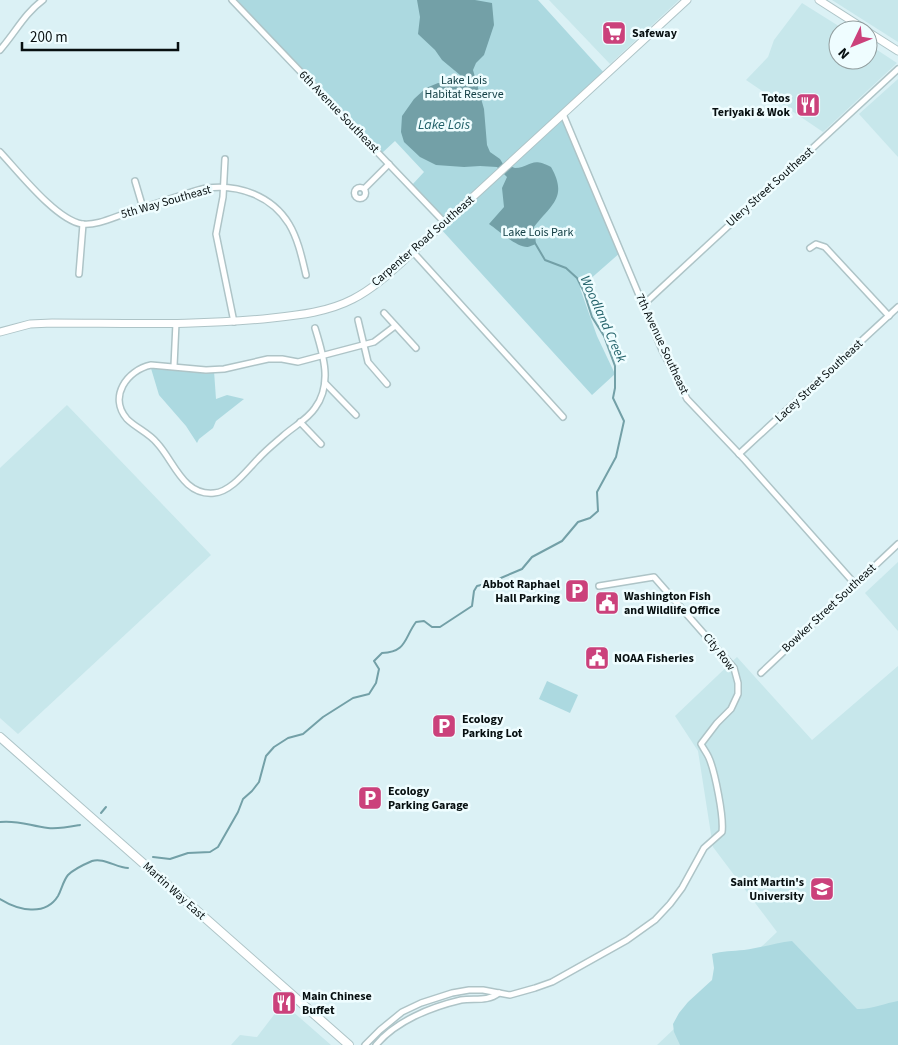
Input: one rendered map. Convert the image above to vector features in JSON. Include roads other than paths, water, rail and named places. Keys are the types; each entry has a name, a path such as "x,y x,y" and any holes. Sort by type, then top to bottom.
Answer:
{"main road":[{"name":"Carpenter Road Southeast","path":"0,332 37,324 234,322 315,313 353,299 365,292 413,252 687,0"},
{"path":"819,0 850,20"},
{"path":"878,38 898,51"},
{"name":"Martin Way East","path":"0,737 349,1045"}],"street":[{"path":"0,50 13,36 32,8 43,0"},
{"name":"6th Avenue Southeast","path":"232,0 445,223"},
{"name":"Ulery Street Southeast","path":"643,305 898,69"},
{"name":"7th Avenue Southeast","path":"563,114 662,350 687,399 739,454 855,584"},
{"path":"0,152 53,208 71,220 83,224 79,274"},
{"path":"225,159 223,187 245,190 261,196 276,209 289,224 300,250 306,275"},
{"path":"364,189 389,164"},
{"path":"135,181 142,208"},
{"name":"5th Way Southeast","path":"83,224 103,220 205,188 223,187 216,234 234,322"},
{"path":"810,248 816,244 825,247 889,316"},
{"path":"413,252 563,417"},
{"name":"Lacey Street Southeast","path":"739,454 898,307"},
{"path":"384,313 416,348"},
{"path":"358,320 368,362 387,384"},
{"path":"174,366 176,323"},
{"path":"315,328 323,356 325,383 322,395 315,409 231,485 215,493 201,492 189,486 180,477 156,441 126,418 121,406 122,387 130,375 143,366 174,366 214,370 257,360 282,359 298,362 323,356 363,345 379,339 395,326"},
{"path":"325,383 356,415"},
{"path":"300,422 321,444"},
{"name":"Bowker Street Southeast","path":"761,673 898,544"},
{"name":"City Row","path":"499,993 510,995 552,982 642,930 655,920 670,904 682,888 704,848 722,832 722,818 714,776 709,757 701,744 717,723 731,709 738,694 738,683 734,668 654,577 599,586"},
{"path":"365,1045 402,1012 422,1003 452,993 469,990 499,993"},
{"path":"376,1045 411,1018 431,1009 462,1000 491,999 499,993"},
{"path":"380,1045 388,1034"}],"water":[{"name":"Lake Lois","path":"417,0 475,0 492,3 494,25 484,55 476,63 473,70 484,109 487,145 490,152 500,159 503,164 520,168 535,162 551,167 558,186 556,200 534,227 536,244 528,247 519,245 489,224 504,207 502,188 507,177 497,167 436,165 420,157 404,142 401,132 402,116 414,99 426,88 438,83 462,86 466,80 442,60 435,50 418,34 420,17"}],"waterway":[{"name":"Woodland Creek","path":"153,857 170,859 188,853 210,852 218,847 238,812 243,799 259,782 266,756 274,747 288,738 303,734 323,717 353,698 369,694 376,683 379,669 374,661 382,653 401,647 416,622 424,621 432,627 440,627 472,606 474,591 477,586 522,569 532,557 562,541 578,522 590,518 598,511 597,492 616,457 624,421 613,398 615,366 604,336 592,317 584,292 577,278 566,268 545,260 535,243"},
{"path":"101,813 106,807"},
{"path":"0,822 19,822 52,828 80,825"},
{"name":"Woodland Creek","path":"0,899 15,906 31,910 39,909 53,903 68,875 89,862 101,860 128,868"}],"place":[{"name":"Safeway","path":"614,33"},
{"name":"Totos Teriyaki & Wok","path":"808,105"},
{"name":"Abbot Raphael Hall Parking","path":"577,591"},
{"name":"Washington Fish and Wildlife Office","path":"607,603"},
{"name":"NOAA Fisheries","path":"597,658"},
{"name":"Ecology Parking Lot","path":"444,726"},
{"name":"Ecology Parking Garage","path":"370,798"},
{"name":"Saint Martin's University","path":"822,889"},
{"name":"Main Chinese Buffet","path":"284,1003"}],"park label":[{"name":"Lake Lois Habitat Reserve","path":"464,87"},
{"name":"Lake Lois Park","path":"538,232"}]}
